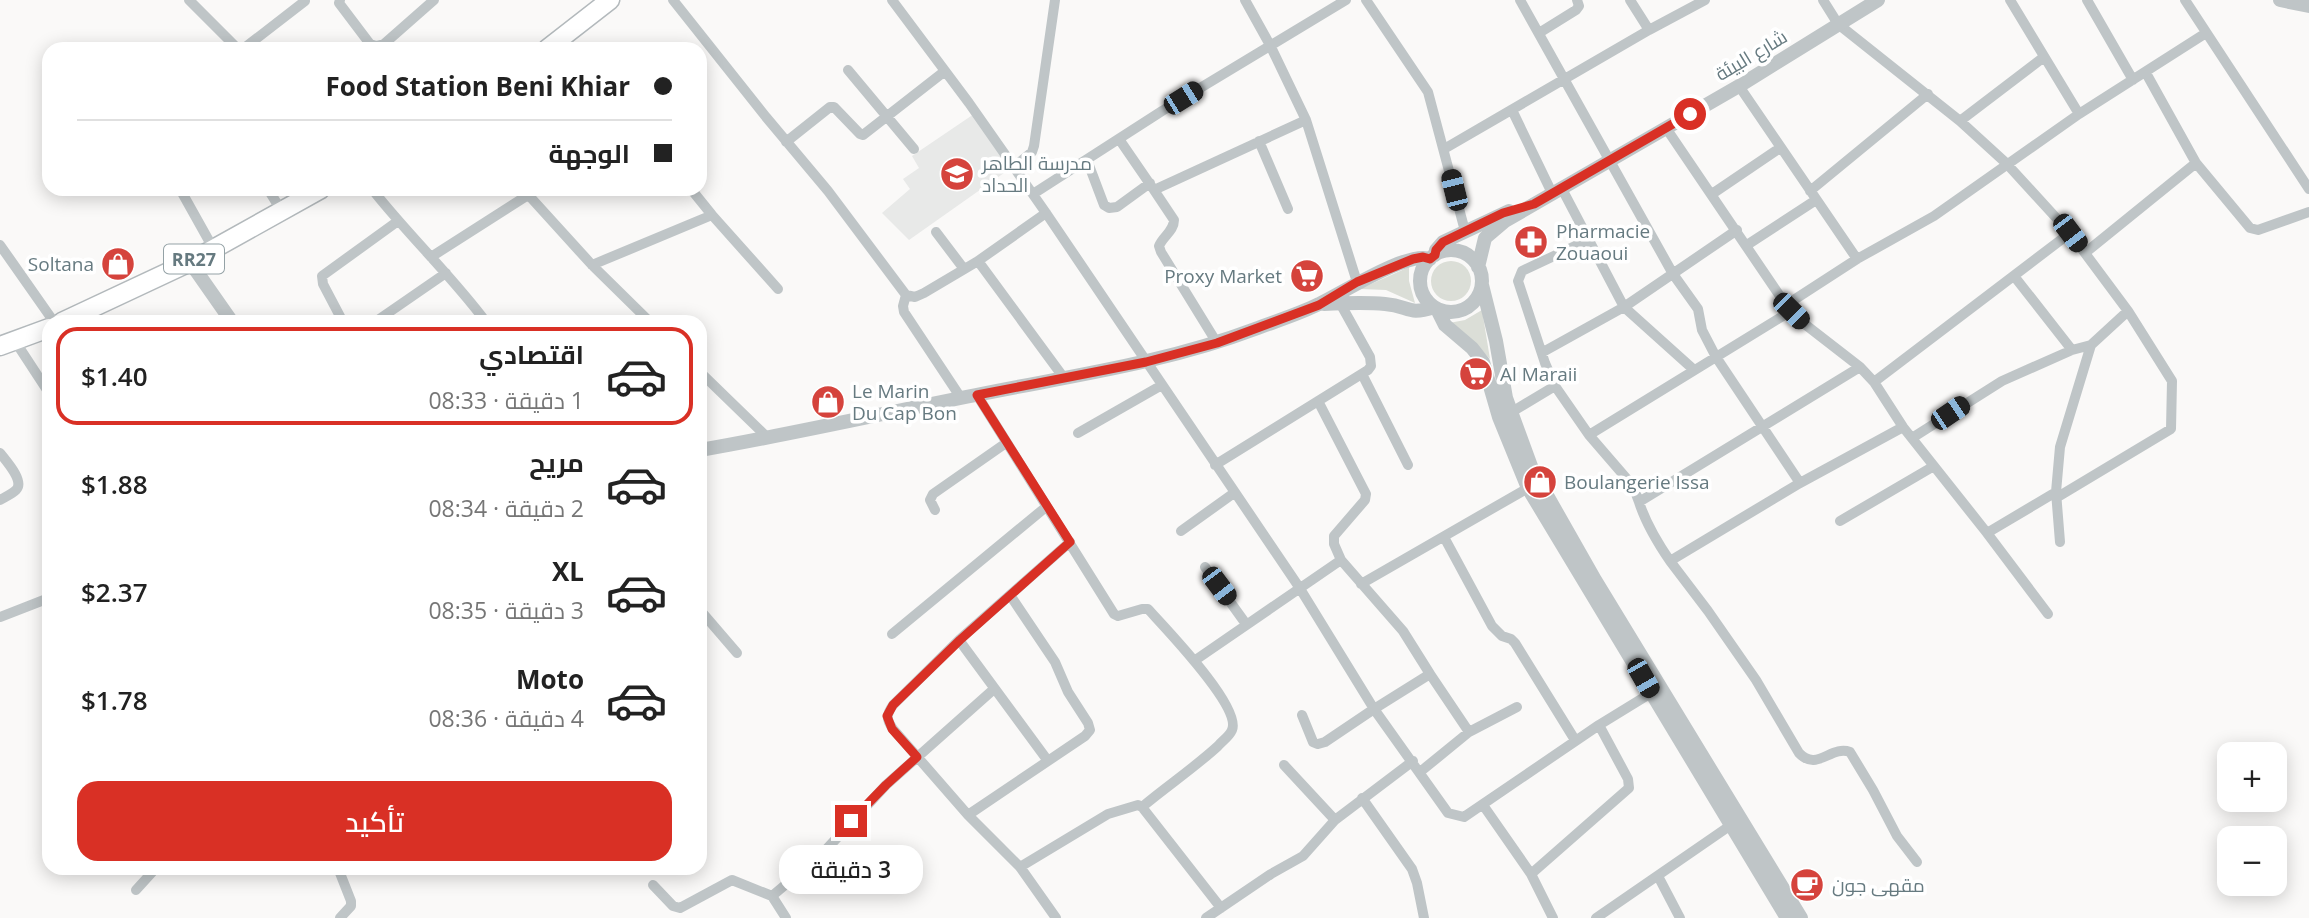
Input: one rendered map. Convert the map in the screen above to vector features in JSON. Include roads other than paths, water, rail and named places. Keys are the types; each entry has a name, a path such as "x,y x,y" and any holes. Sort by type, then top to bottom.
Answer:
{"main road":[{"path":"569,42 610,0"},
{"name":"RR27","path":"77,315 190,262 308,196"},
{"path":"7,343 42,330"}],"street":[{"path":"189,0 233,42"},
{"path":"340,0 342,10 368,42"},
{"path":"383,42 434,0"},
{"path":"673,0 706,42"},
{"path":"892,0 1046,213 1299,587 1374,709 1448,813 1464,817 1575,740 1656,690"},
{"path":"1014,167 1032,152 1034,146 1055,0"},
{"path":"1245,0 1306,120 1357,282"},
{"path":"1033,194 1346,0"},
{"path":"1366,0 1411,64 1427,92 1465,231"},
{"path":"1520,0 1673,274 1698,309 1702,330 1716,357 1800,483"},
{"path":"1539,33 1576,10 1579,6 1577,0"},
{"path":"1630,0 1649,30"},
{"path":"1444,149 1705,0"},
{"path":"1823,0 1838,24 1928,94 2007,163 2070,233 2128,311 2172,381 2172,427 1987,533"},
{"name":"شارع البيئة","path":"1534,204 1739,86 1878,0"},
{"path":"2011,0 2079,114"},
{"path":"2087,0 2133,80"},
{"path":"2185,0 2309,189"},
{"path":"2280,0 2309,6"},
{"path":"249,42 305,1"},
{"path":"1589,435 1716,357 1857,259 1934,216 2079,114 2146,74 2206,33"},
{"path":"707,43 828,191 905,295 915,297 924,293 978,261 1046,213"},
{"path":"1960,121 2044,57"},
{"path":"848,70 914,149"},
{"path":"786,142 830,107 834,107 863,135 945,71"},
{"path":"2146,74 2196,163 2253,230 2309,212"},
{"path":"1739,86 1857,259"},
{"path":"1747,245 1813,195 1928,94"},
{"path":"1512,110 1624,307 1693,369"},
{"path":"1087,160 1104,205 1109,208 1117,207 1152,186 1306,120"},
{"path":"1666,128 1788,308 1860,367 1874,382 1903,427 2048,614"},
{"path":"1119,139 1174,220 1174,225 1159,246 1217,343"},
{"path":"1259,141 1289,209"},
{"path":"1713,194 1780,148"},
{"path":"2085,253 2196,163"},
{"path":"184,196 213,248"},
{"path":"272,196 281,211"},
{"path":"378,196 480,315"},
{"path":"431,257 520,196"},
{"path":"530,196 592,265 643,315"},
{"path":"697,196 778,289"},
{"path":"1534,204 1503,213 1443,242 1422,272 1420,280 1424,295 1445,326 1472,348 1483,362 1502,426 1528,488 1648,676"},
{"path":"1534,204 1505,220 1488,234 1483,242 1478,267 1510,413 1532,469 1731,825 1787,918"},
{"path":"592,265 712,215"},
{"path":"339,315 323,284 322,276 398,221"},
{"path":"1543,352 1624,307 1737,230"},
{"path":"936,232 964,269"},
{"path":"1874,382 2070,233"},
{"path":"1588,240 1522,271 1519,276 1518,281 1555,386 1589,435 1633,486 1655,539 1756,680 1799,753 1805,759 1818,761 1840,750 1850,752 1897,836 1917,862"},
{"path":"0,245 49,315"},
{"path":"707,449 1146,362 1217,343 1319,305 1357,282 1413,259 1433,257 1443,252 1461,252 1468,255 1478,267"},
{"path":"978,261 1064,378"},
{"path":"190,262 227,315"},
{"path":"385,315 446,273"},
{"path":"2014,276 2072,350"},
{"path":"1319,305 1390,304 1413,312 1435,308 1447,312 1466,308 1479,294 1482,285"},
{"path":"905,295 904,312 961,398"},
{"path":"1215,465 1371,366 1370,357 1340,303"},
{"path":"1912,438 1993,385 2072,350 2091,345 2128,311"},
{"path":"7,343 42,385"},
{"path":"2060,542 2056,495 2062,434 2091,345"},
{"path":"1639,502 1860,367"},
{"path":"1362,374 1408,464"},
{"path":"707,379 768,438"},
{"path":"1078,433 1161,385"},
{"path":"1510,413 1555,386"},
{"path":"977,395 1114,614 1118,616 1149,609 1194,661 1229,708 1234,723 1231,733 1205,758 1142,807"},
{"path":"1318,401 1366,494 1365,500 1334,536 1334,544 1341,560 1403,631 1469,732"},
{"path":"1670,561 1800,483 1903,427"},
{"path":"935,510 930,500 933,494 1006,443"},
{"path":"0,453 18,480 19,486 18,490 0,500"},
{"path":"1840,521 1934,466"},
{"path":"1361,584 1528,488"},
{"path":"1181,531 1234,493"},
{"path":"891,634 1046,507"},
{"path":"1444,537 1492,626 1515,643 1575,740"},
{"path":"1056,918 1020,867 968,815 889,723 888,713 960,640 1070,542"},
{"path":"1194,661 1341,560"},
{"path":"1205,568 1246,624"},
{"path":"968,815 1086,736 1090,730 1050,654 1010,595"},
{"path":"0,617 42,601"},
{"path":"707,618 737,653"},
{"path":"960,640 1048,761"},
{"path":"1302,715 1313,742 1325,742 1430,674"},
{"path":"772,896 822,854 886,785 994,689"},
{"path":"1656,690 1801,918"},
{"path":"1420,772 1469,732 1517,707"},
{"path":"1531,874 1629,788 1628,779 1599,725"},
{"path":"1206,918 1303,856 1335,820 1413,761"},
{"path":"1284,765 1335,820"},
{"path":"1362,798 1412,869 1424,918"},
{"path":"1020,867 1108,814 1135,805 1142,807 1221,908"},
{"path":"1483,805 1531,874 1553,918"},
{"path":"1596,918 1731,825"},
{"path":"136,890 150,875"},
{"path":"341,875 351,901 351,906 341,918"},
{"path":"1658,876 1680,918"},
{"path":"653,885 678,908 732,880 772,896 786,918"}],"place":[{"name":"مدرسة الطاهر الحداد","path":"957,174"},
{"name":"Pharmacie Zouaoui","path":"1531,242"},
{"name":"Soltana","path":"118,264"},
{"name":"Proxy Market","path":"1307,276"},
{"name":"Al Maraii","path":"1476,374"},
{"name":"Le Marin Du Cap Bon","path":"828,402"},
{"name":"Boulangerie Issa","path":"1540,482"},
{"name":"مقهى جون","path":"1807,885"}]}
